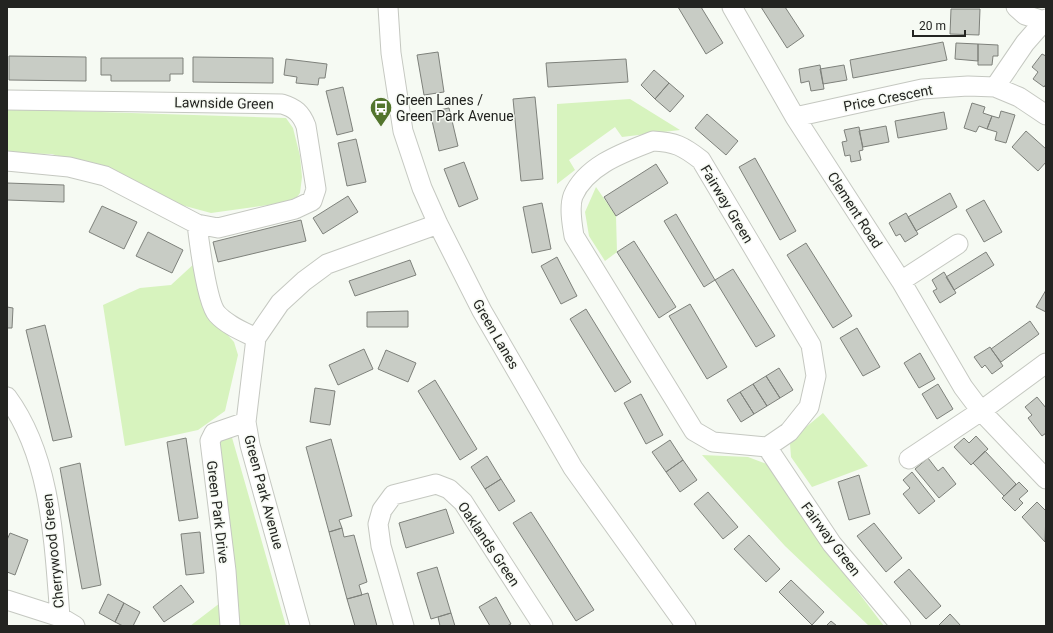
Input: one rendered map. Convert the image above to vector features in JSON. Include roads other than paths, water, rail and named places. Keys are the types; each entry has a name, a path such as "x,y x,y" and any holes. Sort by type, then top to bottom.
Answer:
{"street":[{"name":"Green Lanes","path":"388,7 391,53 403,131 422,188 438,224 482,311 574,468 686,626"},
{"name":"Clement Road","path":"732,7 795,117 901,281 963,386 981,411 1046,479"},
{"path":"996,87 1026,43 1045,20 1025,15 1016,7"},
{"name":"Price Crescent","path":"795,117 922,89 968,86 996,87 1019,97 1046,115"},
{"name":"Lawnside Green","path":"7,100 282,104 294,108 302,116 306,126 316,189 312,201 295,208 218,228 196,224 105,176 69,167 7,161"},
{"name":"Fairway Green","path":"653,141 670,142 684,147 701,160 811,345 816,376 809,407 789,432 767,447 713,442 694,431 574,236 571,218 573,197 582,181 614,156 653,141"},
{"path":"196,224 207,287 216,313 233,327 256,338"},
{"name":"Green Park Avenue","path":"300,626 254,460 246,422 256,338 280,303 304,281 327,264 438,224"},
{"path":"901,281 958,244"},
{"path":"909,459 981,411 1046,363"},
{"name":"Cherrywood Green","path":"7,397 30,440 45,486 68,622 7,600"},
{"name":"Green Park Drive","path":"230,626 226,571 210,441 214,433 246,422"},
{"name":"Fairway Green","path":"767,447 832,544 901,626"},
{"name":"Oaklands Green","path":"404,626 382,546 378,524 382,510 393,495 436,484 449,488 462,502 543,626"}],"place":[{"name":"Green Lanes / Green Park Avenue","path":"381,128"}]}
